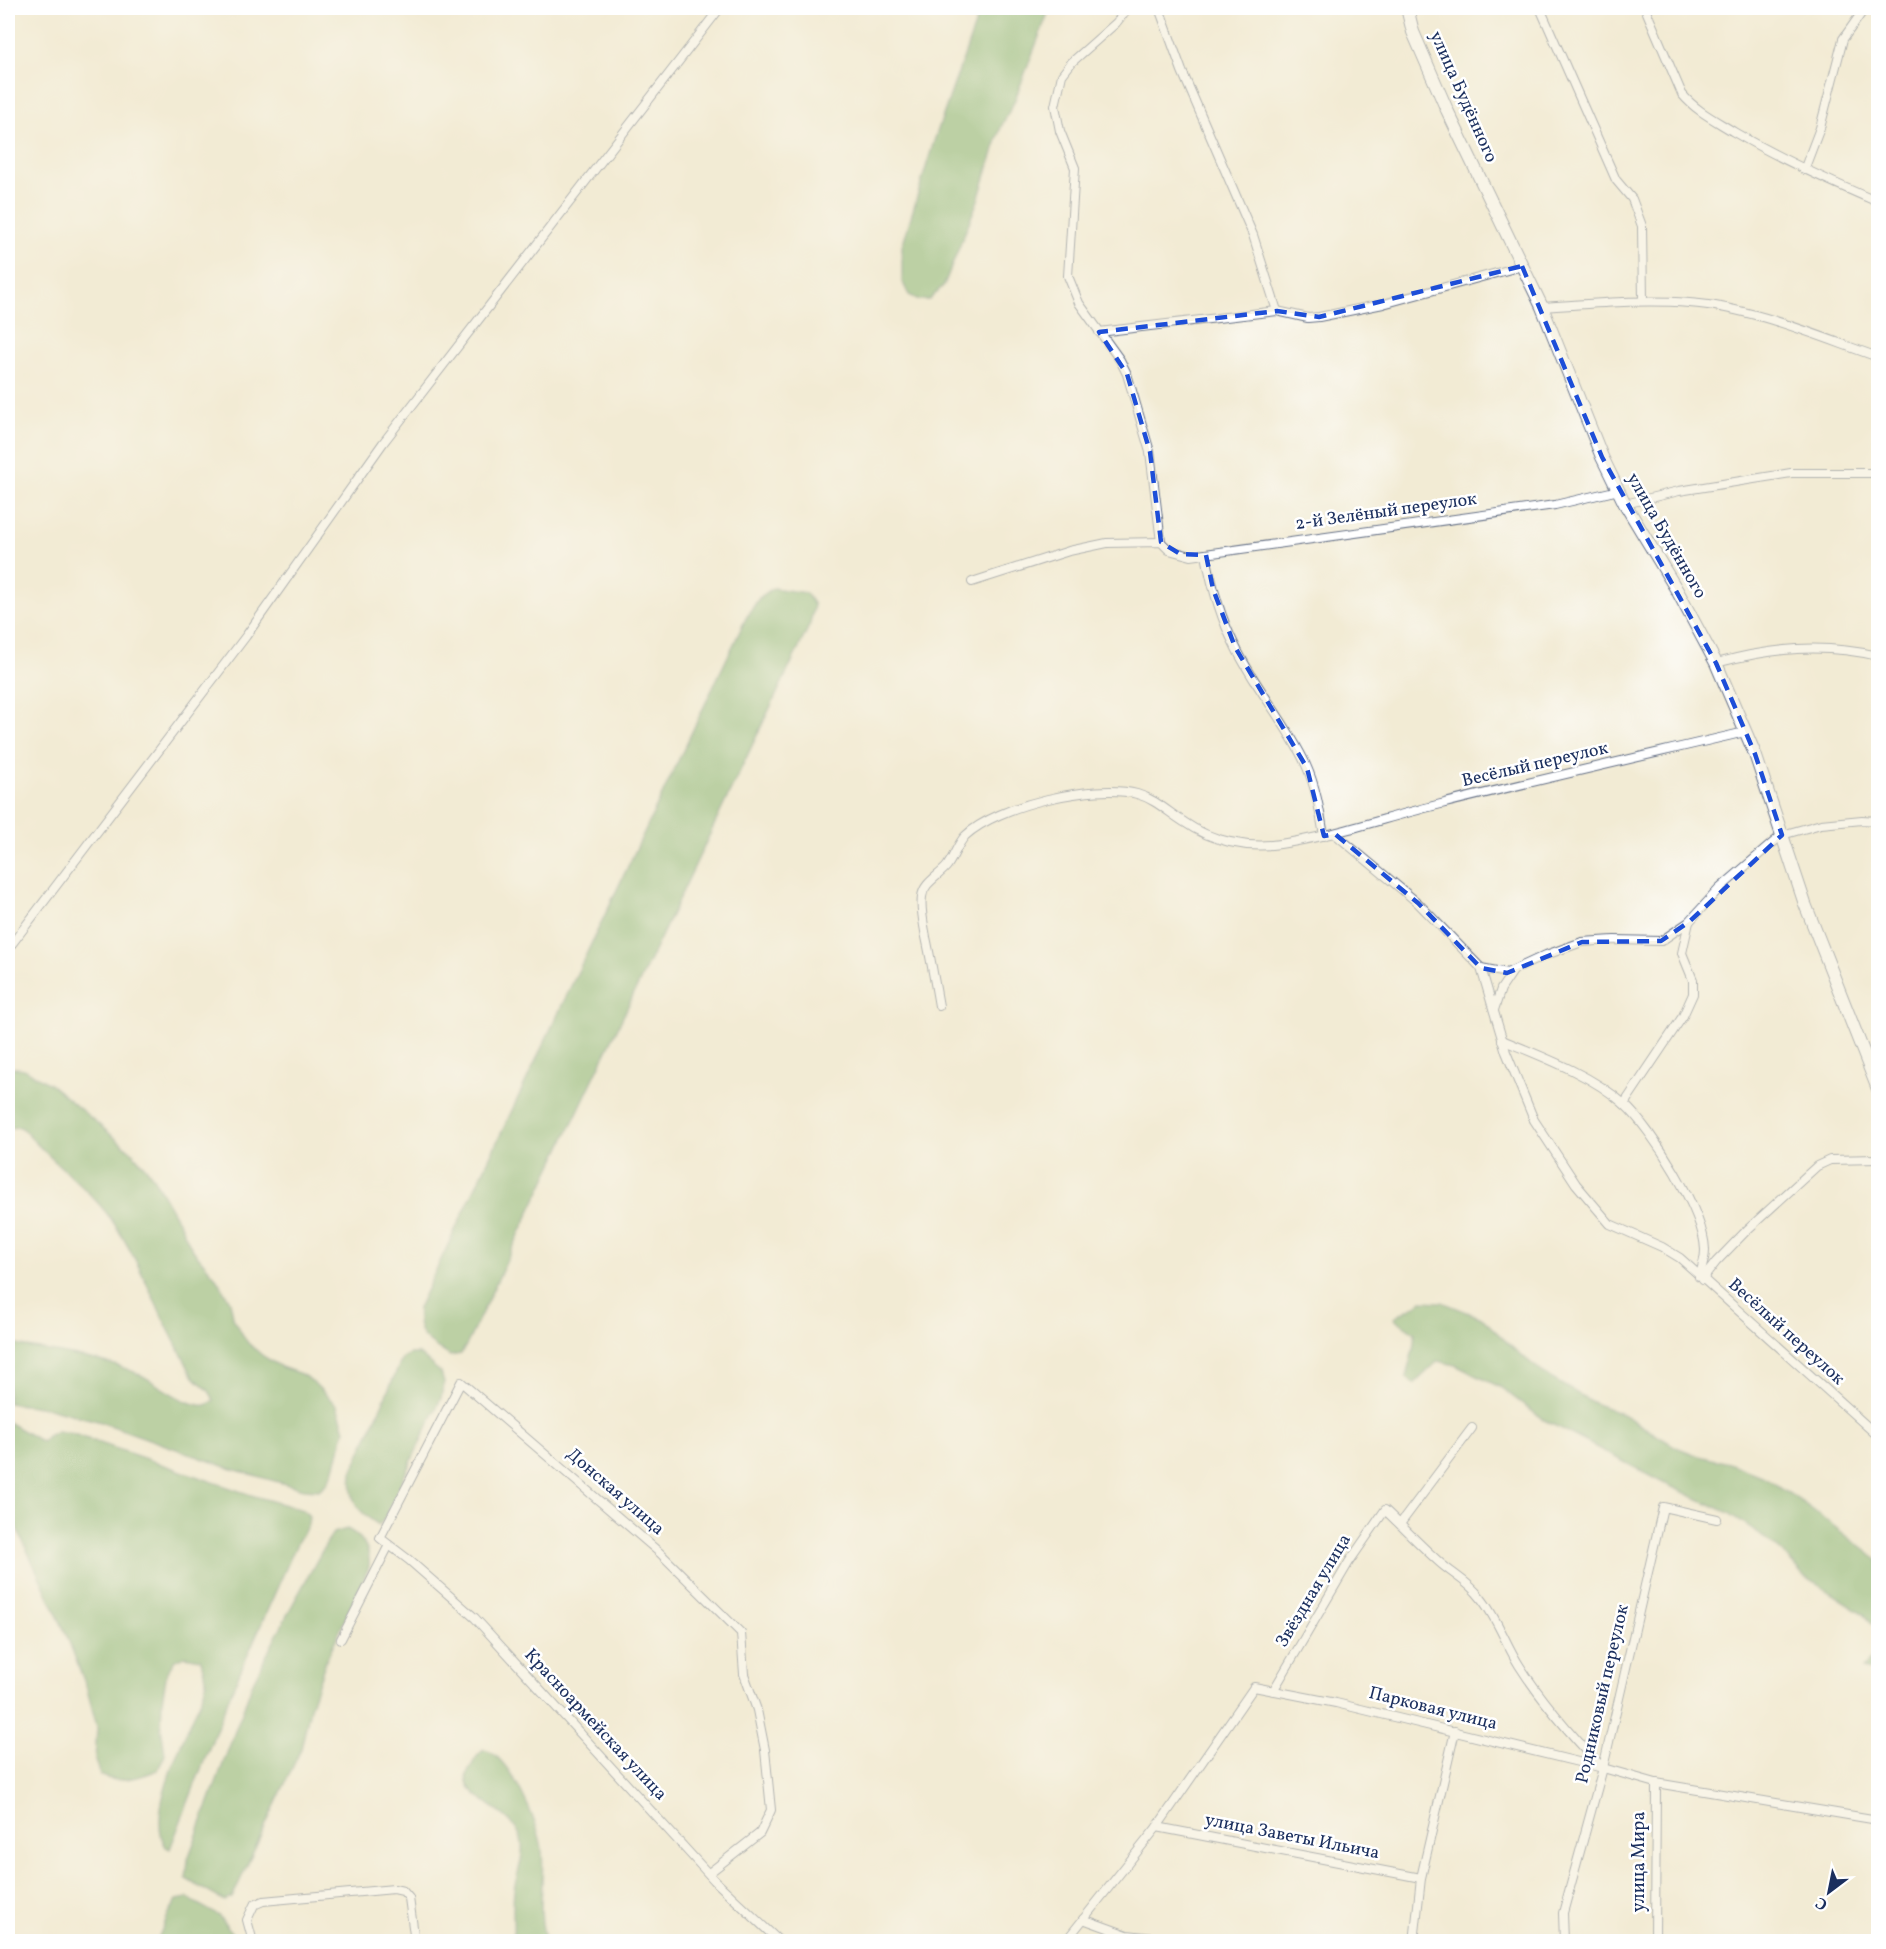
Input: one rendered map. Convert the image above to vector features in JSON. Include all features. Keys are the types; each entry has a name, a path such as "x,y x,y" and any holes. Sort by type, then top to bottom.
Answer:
{"main road":[{"name":"улица Будённого","path":"1407,8 1413,32 1542,307 1588,426 1618,490 1678,592 1716,663 1755,754 1805,904 1878,1089"}],"street":[{"path":"8,949 246,636 383,443 720,8"},
{"path":"1128,8 1116,23 1080,53 1067,68 1062,75 1056,106 1060,131 1075,168 1068,276 1079,303 1120,360 1126,374 1150,452 1161,542"},
{"path":"1159,8 1182,71 1253,235 1277,311"},
{"path":"1540,8 1617,180 1632,199 1642,226 1643,301"},
{"path":"1645,8 1682,94 1690,103 1704,114 1763,149 1804,170 1878,202"},
{"path":"1804,170 1821,129 1843,39 1865,8"},
{"path":"1099,332 1277,311 1308,318 1319,317 1383,304 1522,266"},
{"path":"1542,307 1643,301 1691,303 1757,315 1878,357"},
{"path":"1625,504 1679,491 1791,473 1878,473"},
{"name":"2-й Зелёный переулок","path":"972,582 1069,551 1107,543 1161,542 1180,554 1206,555 1555,505 1618,490"},
{"path":"1206,555 1212,589 1235,647 1297,746 1307,768 1317,796 1324,836"},
{"path":"1716,663 1745,656 1807,647 1878,656"},
{"name":"Весёлый переулок","path":"939,1006 924,924 922,897 925,887 947,866 966,836 1002,813 1036,801 1073,794 1132,793 1154,801 1183,822 1209,836 1249,845 1277,845 1335,834 1447,802 1745,732"},
{"path":"1481,968 1500,973 1513,970 1582,942 1661,940 1689,922 1719,889 1782,835 1821,824 1862,820 1878,821"},
{"name":"Весёлый переулок","path":"1335,834 1418,903 1481,968 1506,1052 1534,1120 1576,1185 1610,1224 1662,1247 1680,1258 1878,1436"},
{"path":"1624,1104 1683,1016 1693,994 1693,980 1682,953 1689,922"},
{"path":"1494,1010 1513,970"},
{"path":"1502,1040 1586,1079 1624,1104 1644,1128 1673,1170 1691,1205 1705,1249 1700,1278"},
{"path":"1700,1278 1747,1230 1817,1166 1830,1160 1878,1158"},
{"name":"Донская улица","path":"380,1538 461,1383 660,1552 741,1633 744,1674 757,1710 765,1750 771,1810 760,1833 709,1873"},
{"path":"1472,1428 1400,1524 1440,1563 1471,1586 1481,1597 1508,1648 1532,1685 1562,1724 1603,1768"},
{"name":"Родниковый переулок","path":"1564,1941 1563,1913 1603,1768 1663,1507 1717,1519"},
{"name":"Звёздная улица","path":"1273,1691 1349,1562 1385,1510 1400,1524"},
{"name":"Красноармейская улица","path":"380,1538 409,1560 475,1618 709,1873 780,1941"},
{"path":"341,1639 389,1545"},
{"name":"Парковая улица","path":"1157,1827 1254,1687 1336,1703 1455,1731 1656,1783 1878,1820"},
{"path":"1414,1941 1421,1878 1455,1731"},
{"name":"улица Мира","path":"1655,1941 1656,1783"},
{"path":"1065,1941 1157,1827"},
{"name":"улица Заветы Ильича","path":"1157,1827 1421,1878"},
{"path":"253,1941 247,1920 254,1905 263,1901 394,1889 403,1891 408,1898 415,1941"},
{"path":"1083,1919 1127,1935 1191,1941"}],"highlighted area":[{"path":"1522,266 1602,457 1716,663 1755,754 1782,835 1689,922 1661,941 1582,942 1507,973 1481,968 1418,903 1335,834 1324,836 1307,768 1235,647 1213,589 1206,555 1180,554 1161,542 1150,452 1127,374 1099,332 1277,311 1319,317"}],"green space":[{"path":"981,8 1050,8 1014,102 1001,127 978,200 944,285 929,300 919,300 909,295 902,281 902,246 934,141"},
{"path":"773,588 806,593 814,605 810,624 468,1342 461,1354 450,1356 424,1337 418,1326 418,1308 746,618 759,598"},
{"path":"8,1067 24,1069 50,1084 132,1152 151,1174 192,1249 215,1276 230,1301 234,1321 248,1343 281,1367 301,1374 312,1381 337,1406 345,1430 333,1472 327,1483 319,1490 303,1489 232,1469 101,1422 48,1408 8,1403 8,1343 91,1359 123,1368 139,1374 190,1403 206,1405 214,1401 208,1390 194,1377 188,1367 131,1252 111,1219 90,1194 21,1127 8,1128"},
{"path":"1422,1301 1442,1302 1482,1318 1514,1349 1547,1376 1592,1402 1624,1415 1676,1447 1699,1456 1729,1463 1766,1478 1809,1507 1878,1560 1878,1630 1864,1614 1804,1576 1784,1554 1729,1513 1670,1486 1544,1420 1500,1387 1455,1365 1438,1361 1414,1384 1406,1377 1415,1333 1394,1318"},
{"path":"409,1354 419,1354 441,1373 444,1383 441,1398 384,1519 379,1525 364,1514 355,1503 351,1482 352,1472 402,1359"},
{"path":"8,1422 42,1442 47,1436 57,1431 71,1433 251,1495 303,1510 309,1516 308,1525 298,1541 229,1697 170,1849 166,1847 161,1834 162,1800 173,1763 204,1691 206,1679 203,1664 200,1659 185,1656 175,1660 167,1672 161,1726 165,1755 158,1770 121,1780 100,1775 95,1761 97,1727 86,1686 66,1634 8,1509"},
{"path":"347,1529 365,1544 369,1555 369,1567 325,1663 310,1708 301,1749 232,1898 224,1901 186,1879 188,1859 253,1682 327,1542 333,1533"},
{"path":"1878,1653 1878,1673 1862,1669"},
{"path":"484,1750 494,1754 513,1777 536,1825 542,1850 541,1907 546,1941 513,1941 514,1890 521,1862 522,1844 518,1831 509,1821 469,1787 466,1778 470,1768 477,1756"},
{"path":"187,1898 218,1915 238,1941 157,1941 177,1900"}]}
